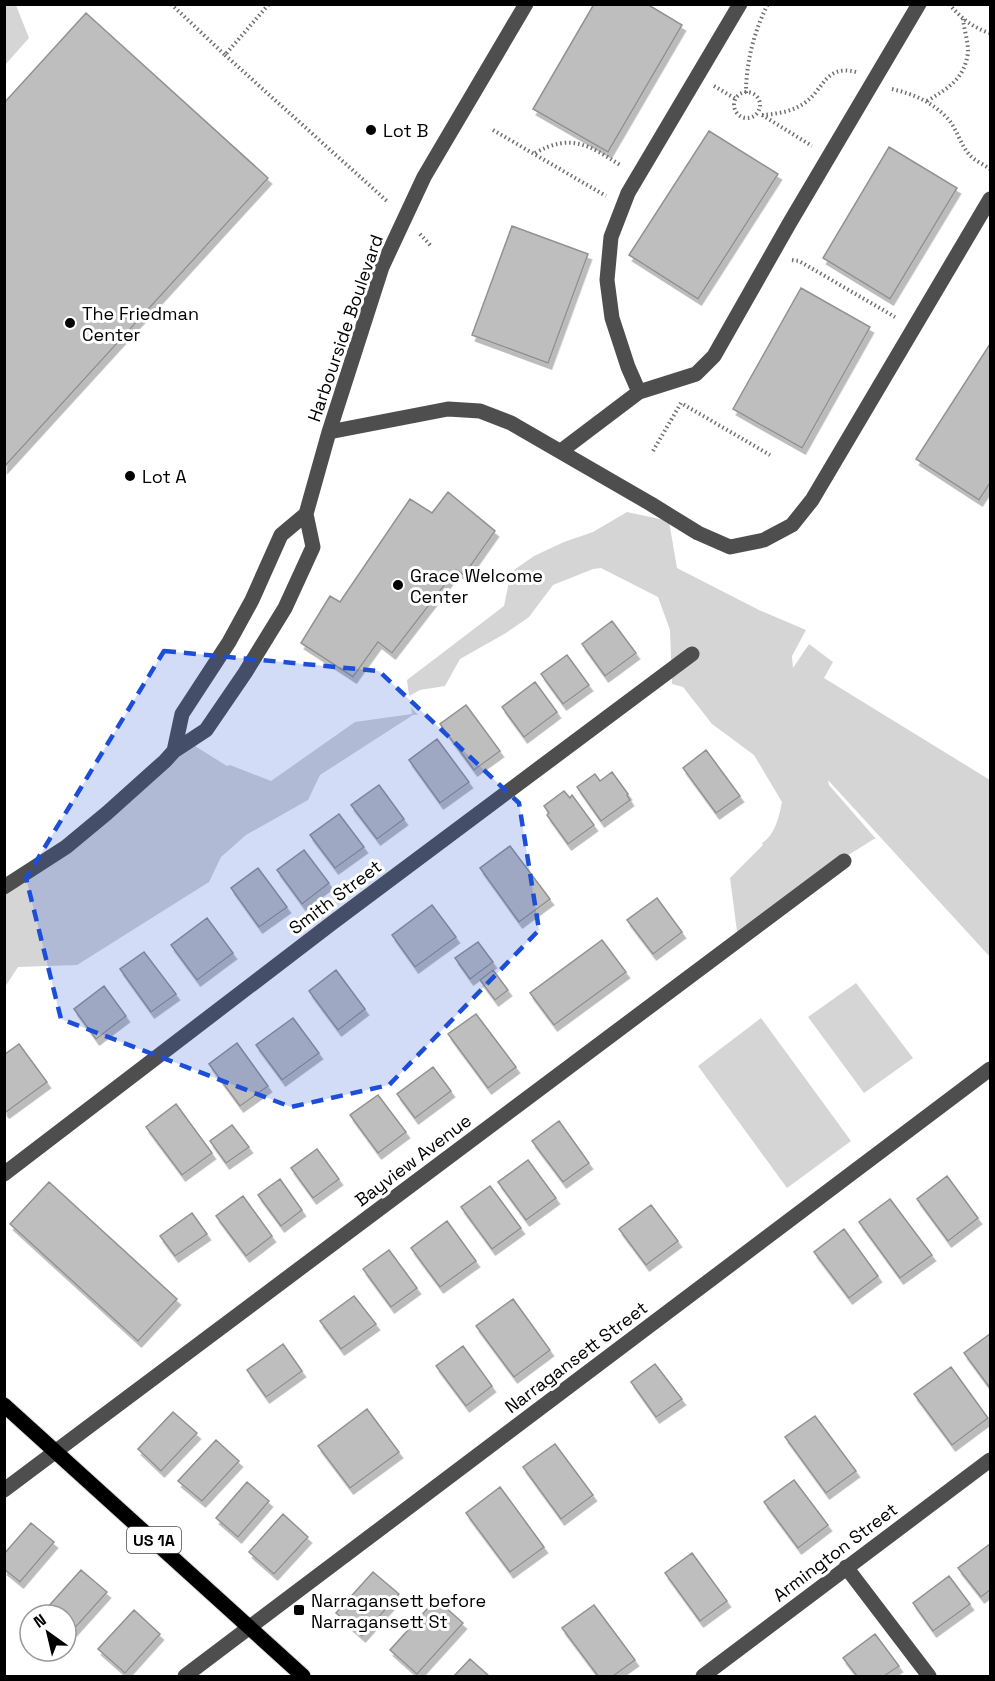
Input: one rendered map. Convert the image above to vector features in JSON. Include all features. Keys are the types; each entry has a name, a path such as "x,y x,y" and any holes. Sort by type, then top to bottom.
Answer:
{"main road":[{"name":"US 1A","path":"4,1405 303,1677"}],"street":[{"name":"Harbourside Boulevard","path":"4,887 66,847 115,806 174,751 206,730 285,608 313,547 306,514 329,432 382,267 424,177 526,4"},
{"path":"639,392 612,318 607,280 611,237 627,193 740,4"},
{"path":"561,451 639,392 696,374 714,356 919,4"},
{"path":"329,432 448,409 480,411 511,423 698,533 730,547 764,540 792,525 812,500 990,199"},
{"path":"174,751 182,714 229,642 252,600 281,535 306,514"},
{"name":"Smith Street","path":"4,1174 333,923 692,654"},
{"name":"Bayview Avenue","path":"4,1490 844,861"},
{"name":"Narragansett Street","path":"185,1677 990,1069"},
{"name":"Armington Street","path":"703,1677 990,1460"},
{"path":"846,1568 929,1677"}],"path":[{"path":"171,4 391,205"},
{"path":"225,55 269,4"},
{"path":"746,93 746,73 751,52 768,4"},
{"path":"949,4 963,19 978,29 990,33"},
{"path":"927,101 958,80 968,52 963,19"},
{"path":"760,114 760,103 752,93 740,94 736,99 735,109 740,116 748,118 760,114 777,114 802,105 812,97 825,79 836,72 845,70 861,75"},
{"path":"706,81 736,99"},
{"path":"889,88 927,101 949,120 967,152 990,169"},
{"path":"760,114 813,146"},
{"path":"493,130 615,201"},
{"path":"535,153 554,145 582,144 593,148 621,166"},
{"path":"420,234 431,246"},
{"path":"790,260 799,261 914,328"},
{"path":"653,451 681,403 770,455"}],"highlighted area":[{"path":"164,651 379,671 519,803 539,930 389,1085 291,1107 61,1019 26,878"}],"shaded area":[{"path":"5,4 16,5 29,38 5,65"},
{"path":"627,512 669,521 677,568 759,610 806,630 792,656 793,668 809,644 833,662 824,678 990,780 990,957 828,780 829,785 876,839 842,859 738,939 730,878 770,835 778,819 782,802 754,755 712,724 683,687 672,684 670,630 658,597 601,568 553,585 529,617 460,659 445,686 420,690 409,696 407,680 504,606 511,572 534,556 593,532"},
{"path":"411,707 418,715 413,715 320,775 308,800 246,835 221,857 209,882 77,965 18,967 5,987 5,879 85,829 182,738 227,766 230,765 271,781 355,722 412,714"},
{"path":"856,983 913,1058 864,1093 808,1017"},
{"path":"761,1018 851,1141 787,1188 698,1066"}],"building":[{"path":"594,4 647,4 682,25 608,152 533,109"},
{"name":"The Friedman Center","path":"86,13 268,178 4,467 4,103"},
{"path":"709,131 778,174 698,299 629,255"},
{"path":"889,147 957,188 890,299 823,258"},
{"path":"512,226 588,254 548,363 472,335"},
{"path":"801,288 870,327 802,448 733,409"},
{"path":"990,344 990,483 979,500 916,459"},
{"name":"Grace Welcome Center","path":"448,492 495,531 464,575 456,570 392,653 378,642 353,677 301,643 330,596 340,602 410,499 432,513"},
{"path":"612,621 636,653 605,676 582,644"},
{"path":"567,655 589,685 563,704 541,674"},
{"path":"535,682 557,712 524,737 502,707"},
{"path":"466,705 500,751 474,770 440,724"},
{"path":"437,739 469,782 440,803 409,760"},
{"path":"706,750 740,796 716,813 683,768"},
{"path":"612,772 630,800 601,821 577,787 595,774 600,781"},
{"path":"379,785 404,819 377,839 351,805"},
{"path":"564,791 570,798 572,795 594,825 568,844 547,815 549,813 544,806"},
{"path":"339,814 364,847 335,868 310,835"},
{"path":"510,846 550,899 519,922 480,868"},
{"path":"304,850 329,883 302,904 277,870"},
{"path":"258,868 287,907 259,927 231,888"},
{"path":"657,898 682,932 653,954 627,920"},
{"path":"432,905 456,937 415,967 392,935"},
{"path":"207,918 233,953 197,980 171,945"},
{"path":"602,940 626,972 554,1025 530,993"},
{"path":"478,942 493,962 470,979 455,958"},
{"path":"144,952 176,994 151,1012 120,969"},
{"path":"336,970 365,1009 338,1030 309,991"},
{"path":"493,970 508,990 495,1000 480,980"},
{"path":"104,986 126,1016 96,1039 74,1009"},
{"path":"476,1014 516,1067 488,1088 448,1034"},
{"path":"293,1018 319,1053 282,1080 256,1045"},
{"path":"237,1043 268,1086 240,1106 209,1064"},
{"path":"19,1044 47,1082 6,1112 4,1110 4,1055"},
{"path":"433,1067 451,1091 415,1118 397,1094"},
{"path":"378,1095 406,1132 378,1153 350,1115"},
{"path":"176,1104 212,1153 182,1175 146,1127"},
{"path":"559,1121 589,1163 563,1182 532,1141"},
{"path":"232,1125 249,1147 226,1163 210,1141"},
{"path":"317,1149 339,1179 313,1198 291,1168"},
{"path":"528,1160 556,1198 526,1220 498,1182"},
{"path":"947,1176 978,1218 948,1241 917,1199"},
{"path":"280,1179 302,1210 281,1226 258,1195"},
{"path":"49,1182 177,1299 138,1341 10,1224"},
{"path":"490,1186 521,1228 492,1249 461,1207"},
{"path":"243,1196 272,1236 246,1256 216,1216"},
{"path":"890,1199 932,1255 900,1278 859,1222"},
{"path":"651,1205 678,1241 646,1265 619,1229"},
{"path":"192,1213 207,1234 175,1256 160,1236"},
{"path":"447,1221 476,1261 440,1287 411,1248"},
{"path":"844,1229 878,1276 849,1298 814,1252"},
{"path":"389,1250 417,1288 391,1307 363,1269"},
{"path":"354,1296 376,1324 341,1349 320,1321"},
{"path":"513,1299 550,1350 514,1377 476,1326"},
{"path":"990,1334 990,1388 964,1353"},
{"path":"283,1344 302,1371 266,1397 247,1370"},
{"path":"463,1346 492,1386 466,1406 436,1366"},
{"path":"655,1364 682,1399 656,1417 631,1382"},
{"path":"951,1367 988,1418 952,1445 914,1394"},
{"path":"367,1409 399,1452 350,1488 318,1446"},
{"path":"173,1412 197,1433 161,1471 138,1449"},
{"path":"815,1416 856,1471 826,1493 785,1437"},
{"path":"216,1440 239,1461 202,1501 178,1481"},
{"path":"555,1444 593,1495 561,1519 523,1467"},
{"path":"794,1480 828,1525 798,1548 764,1502"},
{"path":"247,1482 269,1501 238,1537 216,1518"},
{"path":"500,1487 544,1547 510,1572 466,1513"},
{"path":"283,1514 308,1537 274,1574 249,1552"},
{"path":"31,1523 54,1542 20,1582 4,1569 4,1554"},
{"path":"990,1544 990,1590 981,1597 958,1568"},
{"path":"692,1553 727,1601 700,1621 665,1573"},
{"path":"81,1570 107,1592 78,1624 78,1603 51,1603"},
{"path":"373,1572 399,1594 362,1636 336,1613"},
{"path":"949,1576 970,1604 933,1631 913,1603"},
{"path":"436,1599 463,1623 417,1674 390,1650"},
{"path":"594,1605 635,1660 613,1676 598,1676 562,1628"},
{"path":"134,1610 160,1634 125,1673 98,1649"},
{"path":"875,1634 899,1666 884,1676 857,1676 843,1658"},
{"path":"470,1659 489,1676 454,1676"}],"place":[{"name":"Lot B","path":"371,130"},
{"name":"The Friedman Center","path":"70,323"},
{"name":"Lot A","path":"130,476"},
{"name":"Grace Welcome Center","path":"398,585"},
{"name":"Narragansett before Narragansett St","path":"299,1610"}]}
